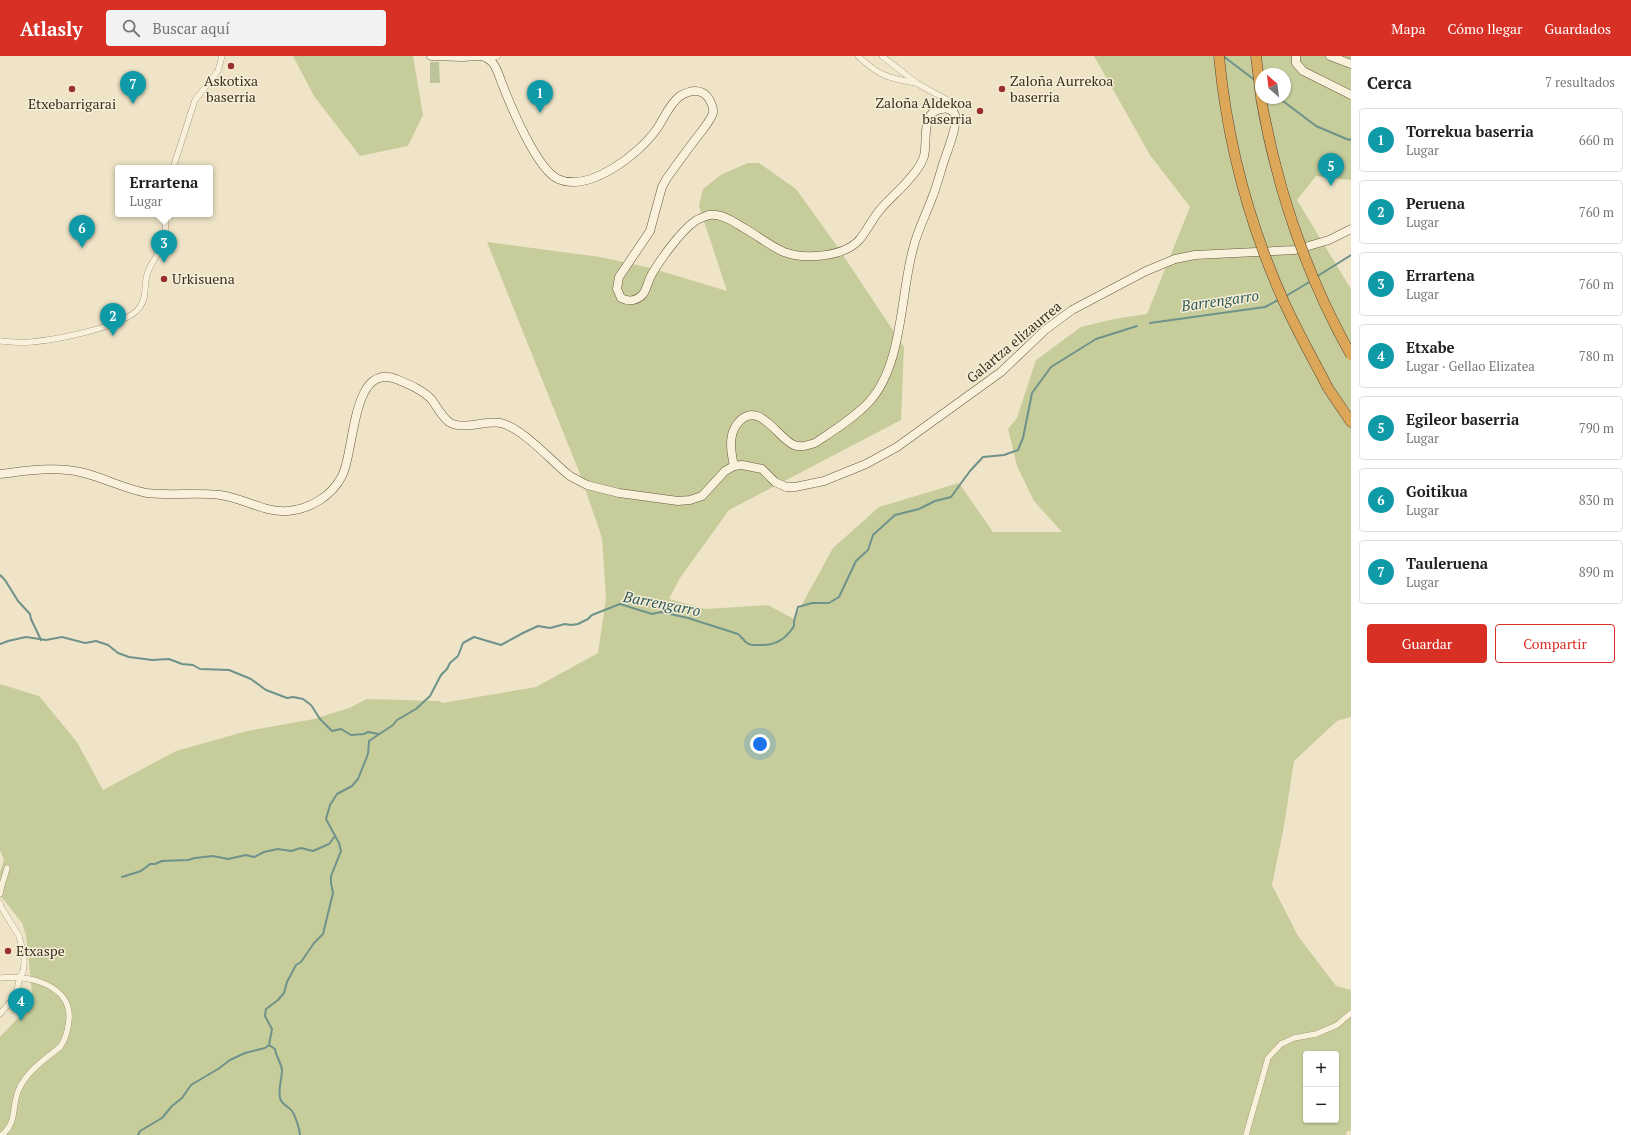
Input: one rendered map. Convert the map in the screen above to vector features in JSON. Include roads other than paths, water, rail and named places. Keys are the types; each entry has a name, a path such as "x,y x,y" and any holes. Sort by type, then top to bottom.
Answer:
{"highway":[{"path":"1219,56 1230,130 1245,196 1254,225 1284,302 1328,388 1351,422"},
{"path":"1256,56 1257,68"},
{"path":"1262,104 1278,178 1297,239 1328,312 1351,356"}],"street":[{"path":"175,165 195,100 218,71 222,56"},
{"path":"431,56 498,56"},
{"path":"858,56 868,66 882,75 889,78 918,84"},
{"path":"0,474 50,470 81,472 118,486 139,491 163,495 222,495 277,511 300,509 320,500 340,479 347,465 358,404 368,385 377,378 383,377 395,379 429,397 449,422 465,426 493,422 510,427 526,437 570,476 597,488 646,497 678,501 690,500 702,496 726,471 734,466 731,449 733,431 741,421 752,416 766,420 792,444 801,447 815,443 863,408 880,388 886,377 899,326 913,248 935,191 953,135 956,119 954,112 955,107 951,102 918,84 882,56"},
{"path":"1296,56 1296,63 1303,71 1351,95"},
{"path":"1330,56 1351,64"},
{"path":"483,57 493,63 512,107 540,162 552,175 564,181 575,182 606,173 619,166 641,147 655,131 673,103 679,97 686,93 696,91 702,92 708,97 713,113 706,126 667,178 662,187 650,231 619,277 617,289 620,298 626,300 635,300 644,293 650,276 658,264 688,227 699,218 716,214 752,232 772,246 786,253 799,256 819,256 837,252 853,245 860,238 879,211 904,185 920,165 925,151 927,123 932,114 941,109 951,110 954,112"},
{"path":"0,341 29,342 80,334 126,317 140,308 146,294 147,273 163,242 166,217"},
{"name":"Galartza elizaurrea","path":"734,466 742,465 762,469 775,482 786,487 815,483 841,474 884,455 902,443 1001,372 1045,330 1072,310 1146,271 1174,259 1195,255 1295,250 1329,240 1351,229"},
{"path":"0,894 7,868"},
{"path":"0,903 16,931 22,946 24,965 16,995 0,1014"},
{"path":"0,978 20,976 41,982 62,995 69,1008 68,1025 64,1042 34,1068 24,1080 14,1101 13,1122 2,1135"},
{"path":"1246,1135 1268,1058 1281,1044 1294,1038 1316,1034 1337,1025 1351,1013"}],"waterway":[{"path":"1223,56 1255,80"},
{"path":"1287,104 1316,126 1349,140 1351,139"},
{"name":"Barrengarro","path":"1316,277 1351,255"},
{"name":"Barrengarro","path":"1286,296 1311,281"},
{"name":"Barrengarro","path":"1150,323 1265,307 1280,299"},
{"name":"Barrengarro","path":"138,1135 140,1131 162,1118 172,1106 182,1098 191,1085 230,1060 245,1053 265,1048 269,1045 272,1029 265,1016 266,1009 278,1000 284,993 287,982 296,965 301,962 314,943 323,934 333,893 331,876 341,851 339,843 326,819 330,805 337,794 352,786 358,779 368,754 369,741 393,725 397,720 416,709 430,696 441,675 450,663 458,656 463,643 474,637 501,645 538,626 550,628 565,624 578,624 588,619 592,615 620,604 652,614 661,612 688,618 738,634 750,645 765,645 780,641 794,626 798,607 812,603 829,603 839,597 856,561 868,550 873,535 895,515 919,509 935,501 951,497 970,471 983,457 1004,455 1018,450 1023,438 1032,393 1051,367 1096,339 1137,326"},
{"path":"0,575 5,580 18,601 30,614 41,640"},
{"path":"0,644 26,637 46,640 62,637 85,643 96,641 108,645 118,653 129,657 152,660 169,659 182,664 193,665 200,669 229,670 251,679 266,690 287,698 293,697 303,699 311,705 320,719 332,731 341,729 351,735 364,734 368,732 379,734"},
{"path":"122,877 141,871 150,864 155,864 162,861 188,860 213,856 228,859 246,855 254,857 264,852 278,849 291,851 301,848 313,851 329,844 335,836"},
{"path":"269,1045 275,1049 282,1070 279,1091 281,1100 283,1104 293,1113 300,1135"}],"place":[{"name":"Askotixa baserria","path":"231,66"},
{"name":"Etxebarrigarai","path":"72,89"},
{"name":"Zaloña Aurrekoa baserria","path":"1002,89"},
{"name":"Tauleruena","path":"133,104"},
{"name":"Zaloña Aldekoa baserria","path":"980,111"},
{"name":"Torrekua baserria","path":"540,113"},
{"name":"Egileor baserria","path":"1331,186"},
{"name":"Goitikua","path":"82,248"},
{"name":"Errartena","path":"164,263"},
{"name":"Urkisuena","path":"164,279"},
{"name":"Peruena","path":"113,336"},
{"name":"Etxaspe","path":"8,951"},
{"name":"Etxabe","path":"21,1021"}]}
